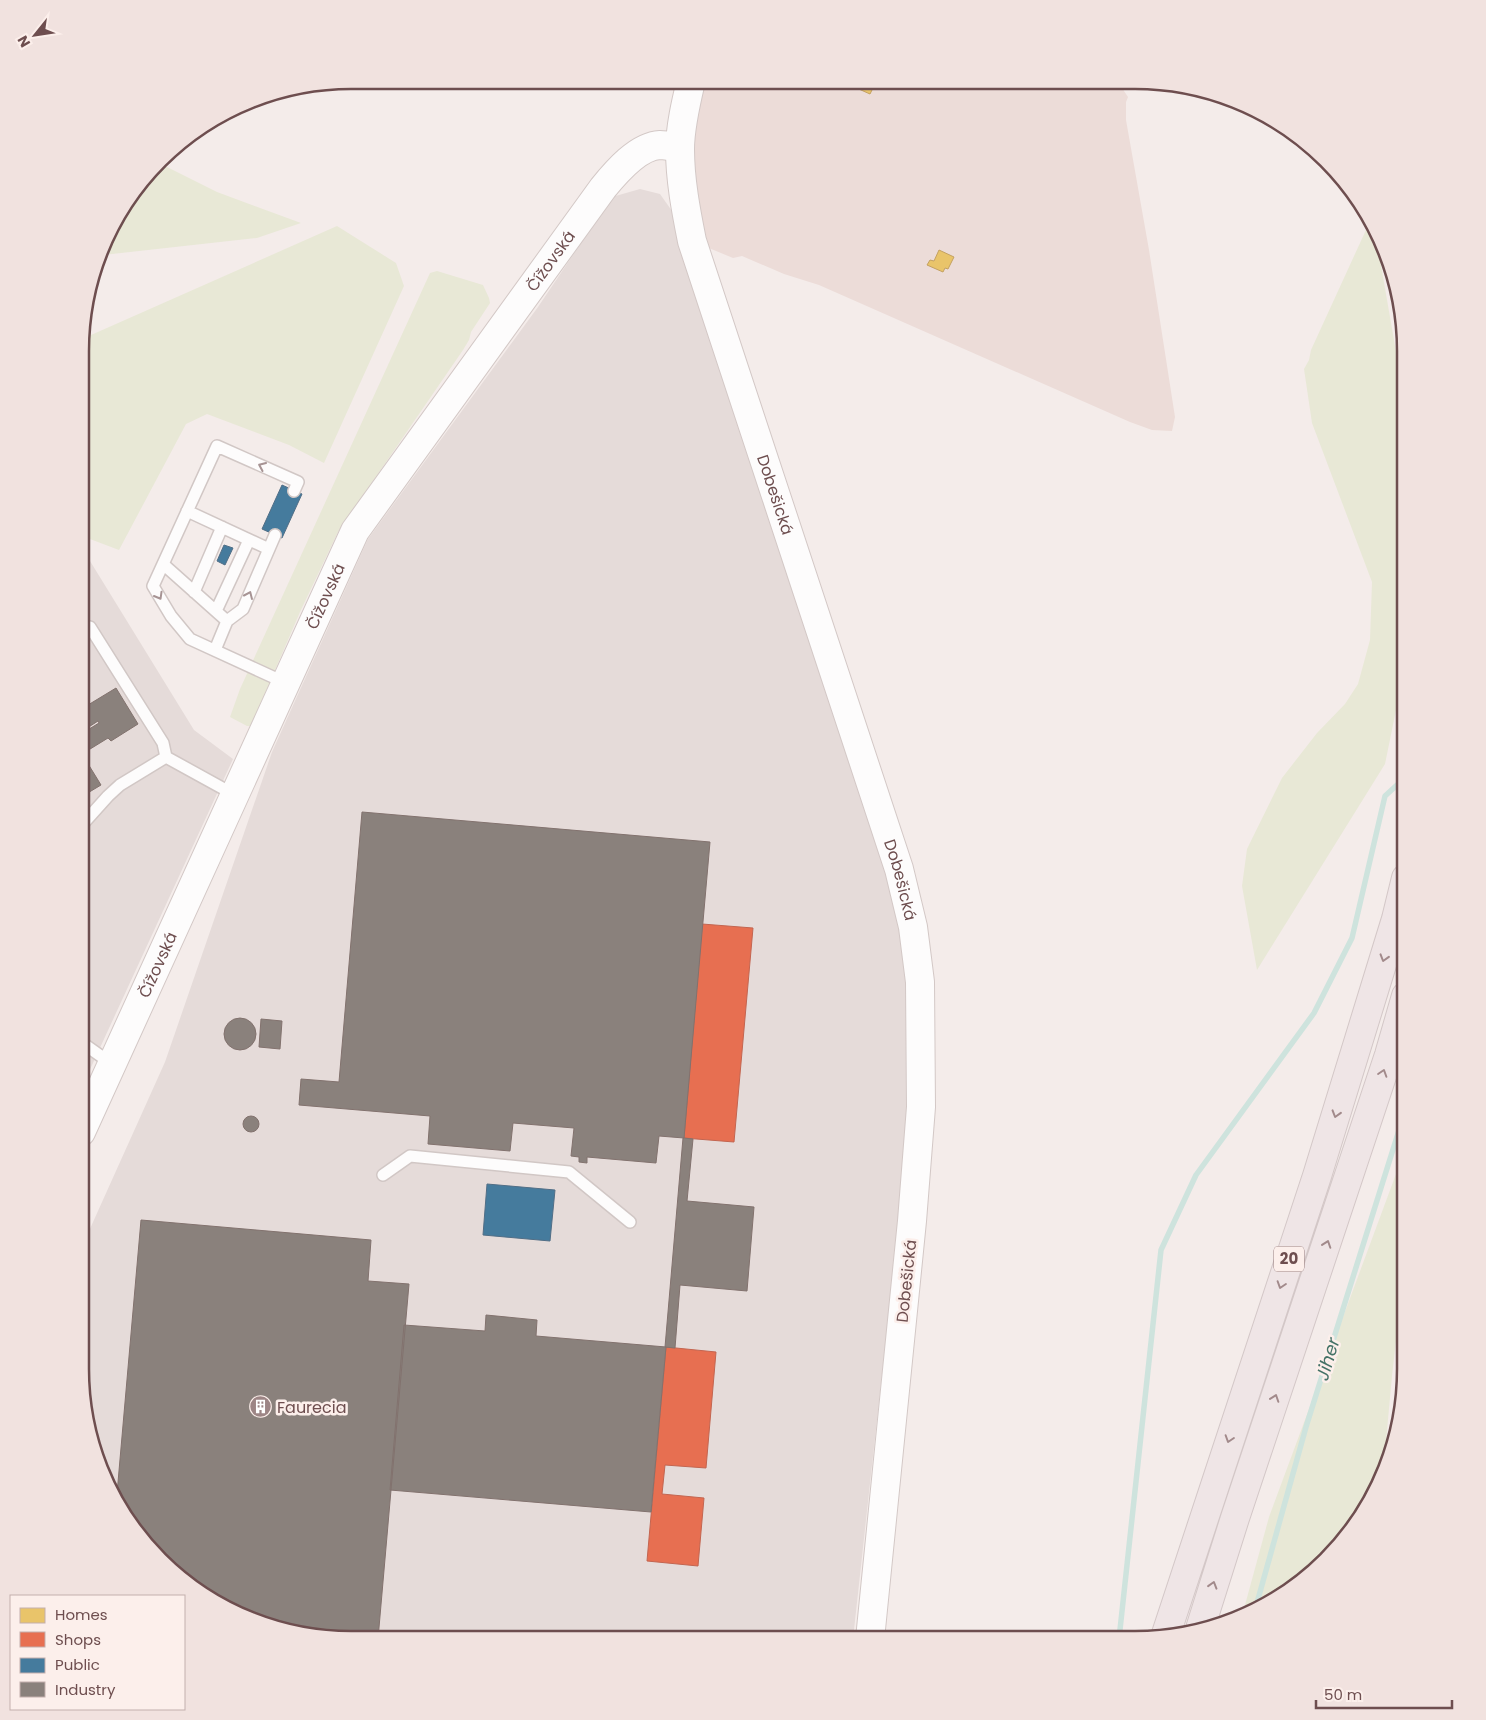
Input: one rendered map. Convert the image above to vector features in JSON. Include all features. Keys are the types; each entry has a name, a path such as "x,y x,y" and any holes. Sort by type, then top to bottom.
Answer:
{"highway":[{"name":"20","path":"1168,1629 1317,1176 1397,915"},
{"name":"20","path":"1202,1622 1397,1027"}],"street":[{"name":"Dobešická","path":"689,89 680,148 685,202 692,241 899,869 913,927 920,982 921,1107 912,1221 871,1631"},
{"name":"Čížovská","path":"89,1113 355,531 617,171 633,157 658,145 680,148"}],"lane":[{"path":"286,683 190,639 171,616 153,586 216,446 298,482 294,490"},
{"path":"187,511 269,549"},
{"path":"194,592 222,527"},
{"path":"215,650 227,621 243,609 275,534"},
{"path":"216,612 249,540"},
{"path":"163,564 227,621"},
{"path":"89,628 163,743 166,757 234,795"},
{"path":"89,817 120,785 166,757"},
{"path":"89,1048 112,1064"},
{"path":"384,1175 410,1156 569,1172 630,1222"}],"shaded area":[{"path":"691,89 1123,89 1128,97 1126,102 1126,120 1149,250 1175,417 1172,431 1152,430 1130,422 819,285 784,274 742,256 733,258 692,241"},
{"path":"640,189 660,194 672,211 890,872 909,981 907,1105 898,1227 854,1631 333,1631 299,1626 266,1617 240,1606 140,1524 116,1485 98,1437 89,1387 89,1231 165,1062 272,752 368,539 538,307 612,197"},
{"path":"89,559 194,730 233,759 89,1072"}],"green space":[{"path":"164,166 217,192 301,223 257,238 107,255 133,205"},
{"path":"337,226 396,263 404,286 324,463 289,445 207,414 186,424 119,550 89,539 89,336"},
{"path":"1367,229 1380,257 1397,357 1397,705 1385,764 1257,970 1242,886 1247,849 1282,778 1317,733 1345,704 1358,684 1370,640 1372,582 1312,423 1304,369 1309,360 1311,350"},
{"path":"437,271 483,285 490,303 471,332 463,350 338,532 300,612 251,726 247,726 230,717 240,689 430,273"},
{"path":"1397,1171 1397,1332 1386,1445 1383,1454 1370,1485 1353,1515 1321,1555 1281,1587 1244,1607 1269,1517"}],"building: Homes":[{"path":"859,89 872,89 870,94"},
{"path":"939,250 954,257 948,269 945,268 943,272 927,265 930,260 934,261"}],"building: Shops":[{"path":"702,924 753,928 734,1142 684,1138"},
{"path":"666,1347 716,1352 706,1468 665,1465 662,1494 704,1498 698,1566 647,1561"}],"building: Public":[{"path":"282,485 302,494 282,538 262,529"},
{"path":"224,545 233,548 225,565 217,561"},
{"path":"487,1184 555,1190 550,1241 483,1235"}],"building: Industry":[{"path":"116,688 138,724 111,741 108,738 89,750 89,729 99,723 98,721 89,727 89,704"},
{"path":"89,765 101,785 89,792"},
{"path":"362,812 710,842 684,1138 659,1136 656,1163 587,1157 587,1163 579,1162 579,1157 571,1156 574,1128 513,1123 510,1151 428,1144 430,1116 299,1105 301,1079 339,1082"},
{"path":"240,1018 252,1022 256,1034 252,1046 240,1050 228,1046 224,1034 228,1022"},
{"path":"261,1019 282,1021 280,1049 259,1047"},
{"path":"251,1116 257,1118 259,1124 257,1130 251,1132 245,1130 243,1124 245,1118"},
{"path":"683,1138 693,1139 687,1201 754,1207 747,1291 680,1285 675,1348 665,1347"},
{"name":"Faurecia","path":"141,1220 371,1240 368,1281 409,1284 379,1631 333,1631 299,1626 250,1611 220,1596 191,1577 165,1555 133,1515 118,1488"},
{"path":"486,1315 537,1320 536,1336 666,1347 651,1512 390,1490 404,1325 485,1331"}],"waterway":[{"path":"1120,1631 1161,1250 1196,1175 1314,1013 1352,938 1385,796 1397,785"},
{"name":"Jiher","path":"1258,1600 1306,1427 1397,1137"}],"place":[{"name":"Faurecia","path":"261,1407"}]}
